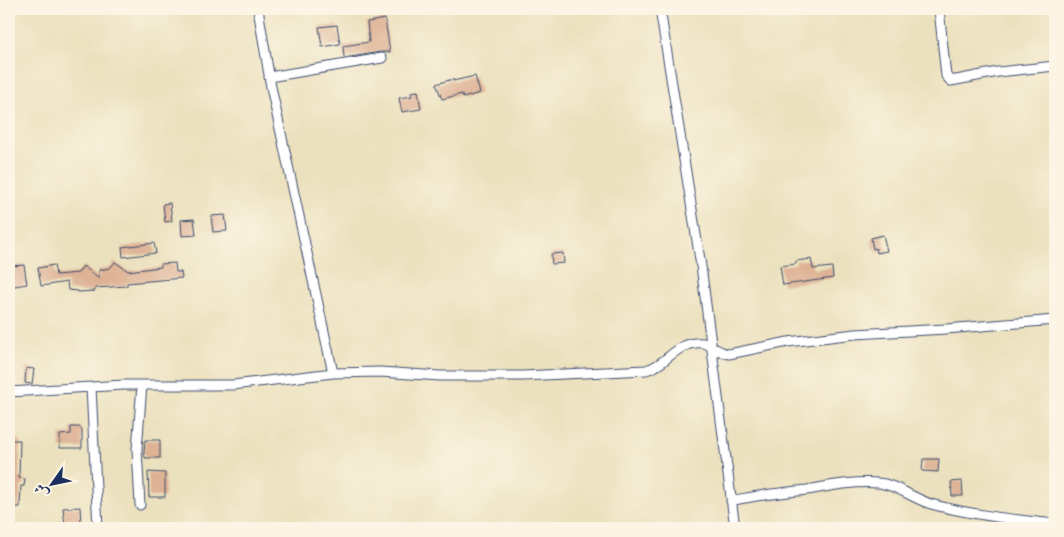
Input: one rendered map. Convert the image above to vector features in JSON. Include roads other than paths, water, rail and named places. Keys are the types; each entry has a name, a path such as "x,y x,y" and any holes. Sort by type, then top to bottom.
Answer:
{"street":[{"path":"258,9 269,77 333,373"},
{"path":"660,9 700,256 735,528"},
{"path":"939,9 946,76 951,81 998,72 1055,66"},
{"path":"269,77 382,58"},
{"path":"9,392 142,385 233,385 333,373 380,372 440,376 528,376 635,371 658,366 674,351 703,343 729,354 788,342 855,334 955,329 1055,320"},
{"path":"140,505 137,449 142,385"},
{"path":"91,387 98,528"},
{"path":"731,501 843,484 877,483 887,484 911,497 931,504 1014,520 1055,524"}]}
